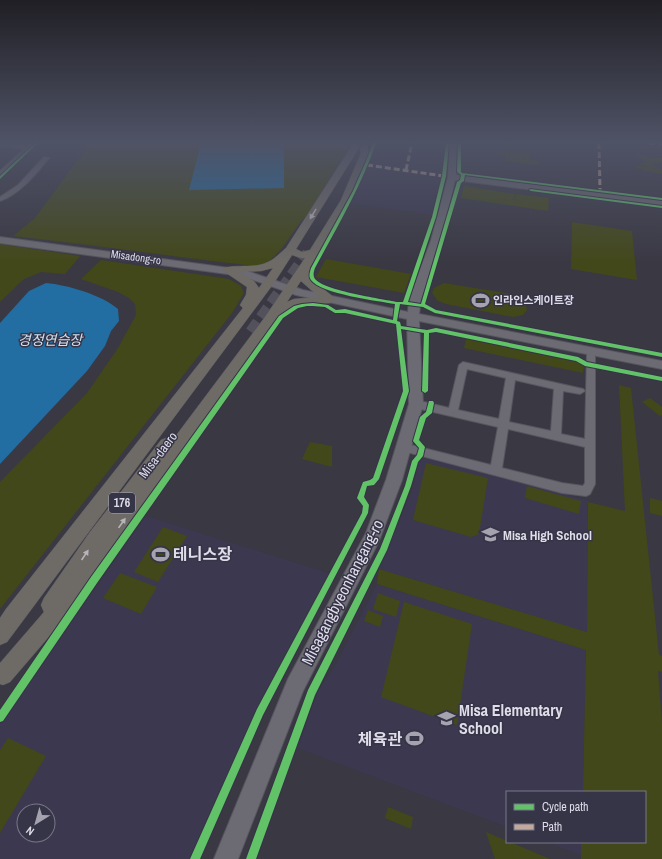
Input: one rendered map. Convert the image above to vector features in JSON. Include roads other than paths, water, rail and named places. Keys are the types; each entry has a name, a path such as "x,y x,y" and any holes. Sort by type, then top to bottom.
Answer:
{"main road":[{"path":"330,300 307,281 303,252 339,183"},
{"path":"2,678 57,612 253,322 270,281 303,252 346,200 353,183"},
{"path":"228,270 242,267 262,268 303,252"},
{"path":"0,635 13,616 253,322 290,289 304,268"},
{"path":"228,270 235,276 244,279 253,286 252,295 246,305 253,322"},
{"path":"253,322 294,303 330,300"},
{"name":"Misa-daero","path":"0,640 92,527 152,446 253,322"}],"street":[{"path":"0,199 11,194 23,183"},
{"name":"Misagangbyeonhangang-ro","path":"226,859 294,686 373,536 393,482 416,404 415,300 436,240 450,183"},
{"path":"507,183 662,203"},
{"name":"Misadong-ro","path":"0,240 228,270 270,281 290,289 330,300 662,365"},
{"path":"403,447 562,488 586,491 590,484 589,444 591,351"},
{"path":"452,412 463,365 580,391"},
{"path":"496,470 512,376"},
{"path":"556,437 559,386"},
{"path":"416,404 589,444"}],"water":[{"path":"191,183 284,183 284,188 189,190"},
{"name":"경정연습장","path":"46,283 74,288 103,299 118,309 119,321 111,331 105,346 87,371 0,464 0,323 29,291"}],"tunnel":[{"path":"251,332 308,253"}],"place":[{"name":"인라인스케이트장","path":"480,300"},
{"name":"Misa High School","path":"490,535"},
{"name":"테니스장","path":"160,554"},
{"name":"Misa Elementary School","path":"446,719"},
{"name":"체육관","path":"415,739"}]}
